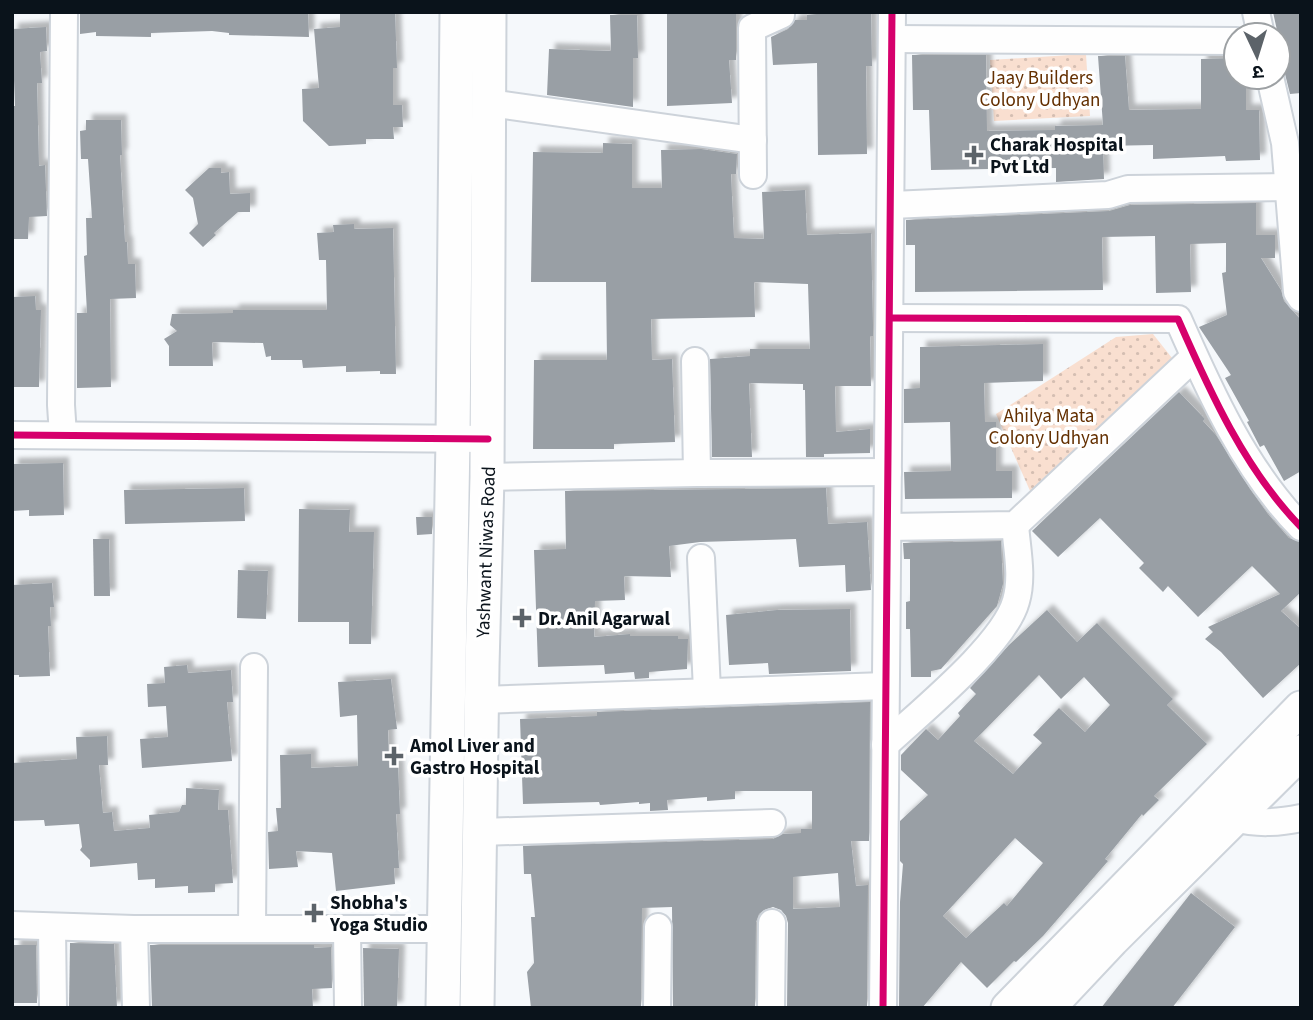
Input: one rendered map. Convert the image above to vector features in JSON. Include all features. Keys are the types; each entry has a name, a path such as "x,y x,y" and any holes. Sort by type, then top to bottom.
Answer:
{"main road":[{"name":"Yashwant Niwas Road","path":"443,1008 457,12"},
{"name":"Yashwant Niwas Road","path":"477,1008 488,439 489,12"},
{"path":"1048,1008 1213,825 1301,708"},
{"path":"1008,1008 1213,825 1301,752"}],"street":[{"path":"63,435 64,12"},
{"path":"753,175 752,28 781,15 781,12"},
{"path":"883,1008 892,12"},
{"path":"892,39 1222,41"},
{"path":"1279,91 1288,106 1285,143 1295,187 1297,292 1301,298"},
{"path":"489,103 753,140"},
{"path":"892,205 1108,195 1128,189 1295,187"},
{"path":"891,318 1178,319 1247,457 1295,510"},
{"path":"888,527 1016,525 1195,357"},
{"path":"695,361 697,474"},
{"path":"12,435 488,439"},
{"path":"487,477 888,472"},
{"path":"885,745 977,659 1007,624 1016,601 1019,578 1016,525"},
{"path":"701,558 707,691"},
{"path":"252,929 254,667"},
{"path":"481,701 885,686"},
{"path":"1213,825 1270,823 1301,818"},
{"path":"480,832 772,823"},
{"path":"771,1008 772,923"},
{"path":"12,925 134,929 444,929"},
{"path":"657,1008 658,927"},
{"path":"52,928 53,1008"},
{"path":"134,929 136,1008"},
{"path":"347,929 348,1008"}],"green space":[{"name":"Jaay Builders Colony Udhyan","path":"1086,54 1090,116 994,121 990,60"},
{"name":"Ahilya Mata Colony Udhyan","path":"1153,334 1176,363 1031,493 996,414 1116,337"}],"building":[{"path":"80,12 308,12 309,37 229,35 212,31 151,33 151,37 96,36 96,32 80,34"},
{"path":"340,12 395,12 397,68 393,68 393,105 402,105 403,127 393,127 394,139 366,139 366,144 329,146 303,121 302,89 319,88 314,29 340,27"},
{"path":"667,12 736,12 736,60 729,60 732,103 667,106"},
{"path":"871,12 872,66 866,66 867,154 818,155 817,63 773,65 771,37 788,29 795,20 807,20 807,15"},
{"path":"1273,12 1301,12 1301,93 1290,94 1289,91 1292,91 1292,21 1275,21"},
{"path":"610,15 637,15 638,58 633,58 633,107 547,95 549,49 611,51"},
{"path":"46,27 47,51 40,52 42,83 37,83 39,166 45,165 47,216 29,217 28,239 12,239 12,106 15,106 12,29"},
{"path":"912,55 986,55 987,131 1055,130 1055,126 1103,125 1098,56 1125,56 1129,110 1201,109 1201,59 1222,58 1222,91 1246,91 1246,110 1259,110 1260,160 1226,161 1225,156 1153,159 1153,145 1103,146 1104,179 1056,182 1056,168 931,170 929,110 913,110"},
{"path":"86,120 121,120 120,155 125,242 128,264 135,264 136,298 110,299 111,387 77,388 77,313 87,313 84,256 87,255 86,218 92,218 88,159 81,159 80,131 86,130"},
{"path":"603,143 632,144 632,188 662,188 661,150 701,149 737,154 736,174 731,174 734,238 764,239 762,192 805,190 807,235 871,233 871,386 835,386 836,432 870,429 870,453 806,457 803,384 749,383 752,457 712,457 710,359 750,356 750,349 810,349 808,284 754,282 755,317 651,319 652,360 672,359 675,442 614,444 614,449 533,449 534,360 607,360 606,282 531,282 533,152 603,153"},
{"path":"209,168 221,168 221,173 229,172 230,194 250,193 250,212 238,212 214,233 216,235 203,247 189,233 198,224 193,198 185,190"},
{"path":"1256,203 1256,235 1275,235 1275,258 1261,258 1281,290 1284,301 1301,320 1301,471 1284,481 1264,445 1260,447 1225,378 1231,375 1199,327 1227,315 1222,273 1226,272 1226,243 1190,244 1191,292 1156,293 1155,236 1102,237 1103,290 915,292 915,245 906,245 906,220 1109,211 1130,205"},
{"path":"354,224 354,229 393,228 396,374 380,374 380,371 346,372 346,366 303,368 302,360 271,360 271,356 266,357 263,343 212,342 213,366 169,366 169,346 164,339 177,331 170,325 172,314 233,313 233,310 327,310 326,260 319,260 317,233 334,232 333,225"},
{"path":"35,296 36,310 41,310 39,387 12,387 12,297"},
{"path":"1043,344 1043,381 984,383 985,422 996,422 996,471 1012,471 1012,498 905,499 904,472 951,471 950,422 904,423 904,389 920,388 920,347"},
{"path":"1179,392 1205,419 1203,421 1216,435 1268,514 1289,538 1301,542 1301,592 1281,611 1301,629 1301,663 1263,698 1221,652 1205,639 1213,632 1208,627 1280,594 1252,566 1198,617 1168,586 1163,592 1139,568 1144,563 1100,518 1058,557 1032,531"},
{"path":"63,463 64,515 29,516 29,510 12,511 12,464"},
{"path":"244,488 245,521 125,524 124,490"},
{"path":"826,488 828,524 867,522 871,590 846,592 845,565 799,567 796,539 700,542 669,546 671,577 624,576 625,600 595,601 594,637 630,634 678,636 678,639 688,639 687,669 649,672 649,678 635,679 634,672 605,674 604,665 538,667 534,550 566,549 565,491"},
{"path":"299,509 350,510 349,532 374,532 371,644 349,644 349,622 298,622"},
{"path":"416,517 432,517 432,534 417,535"},
{"path":"93,539 109,539 110,596 94,596"},
{"path":"1001,541 1003,584 997,606 941,669 931,671 931,677 911,677 910,629 906,629 906,602 910,601 910,559 904,559 903,543"},
{"path":"238,570 268,571 266,619 237,618"},
{"path":"52,583 54,607 50,607 51,626 48,626 50,676 12,675 12,585"},
{"path":"850,609 851,671 769,674 768,663 729,665 726,615 777,610"},
{"path":"1047,610 1077,642 1097,623 1173,699 1167,705 1207,744 1154,796 1159,800 1143,816 1142,814 1105,859 1108,861 1043,936 987,988 961,962 922,1008 899,1008 903,864 900,861 900,821 928,795 901,770 901,755 926,729 938,740 976,694 970,688 1009,645","holes":["1039,675 1061,699 1084,677 1110,705 1085,732 1059,708 1033,735 1042,743 1013,774 974,741","1015,838 1043,863 1007,906 1004,903 966,938 943,916"]},
{"path":"187,665 188,673 231,670 233,702 227,702 232,761 142,768 140,739 168,737 166,706 148,707 147,684 165,683 164,667"},
{"path":"391,679 397,729 388,730 389,765 398,765 400,814 396,814 399,868 394,868 395,884 336,891 332,853 296,851 298,867 269,869 268,832 278,831 276,808 281,808 280,755 311,754 311,768 358,766 357,715 340,717 338,682"},
{"path":"870,702 869,841 851,841 856,886 868,885 867,1008 787,1008 788,923 781,910 773,907 759,914 756,922 755,1008 673,1008 672,907 642,908 641,1008 531,1008 527,972 534,963 531,917 535,917 531,874 524,874 523,846 773,839 783,834 801,833 801,829 812,829 812,791 735,791 735,799 707,801 707,797 667,800 668,810 650,811 650,803 639,802 600,805 599,802 523,804 520,719 597,716 597,712","holes":["838,873 840,907 793,909 793,877"]},
{"path":"107,736 108,765 99,765 103,813 112,812 114,831 150,828 149,815 179,812 182,805 186,805 186,788 219,790 218,810 228,810 233,883 215,884 215,892 188,893 188,886 155,888 155,879 138,880 137,863 90,867 90,860 80,850 82,847 79,824 45,826 44,820 12,821 12,763 77,759 76,737"},
{"path":"1191,893 1235,927 1172,1008 1101,1008"},
{"path":"70,943 114,944 117,1008 69,1008"},
{"path":"14,945 36,945 37,1003 12,1003"},
{"path":"150,945 331,947 332,988 312,989 313,1008 152,1008"},
{"path":"363,948 399,949 397,1008 364,1008"}],"cycle path":[{"path":"883,1008 892,12"},
{"path":"891,318 1178,319 1216,402 1246,455 1281,505 1301,527"},
{"path":"12,435 488,439"}],"place":[{"name":"Charak Hospital Pvt Ltd","path":"974,155"},
{"name":"Dr. Anil Agarwal","path":"522,618"},
{"name":"Amol Liver and Gastro Hospital","path":"394,756"},
{"name":"Shobha's Yoga Studio","path":"314,913"}]}
